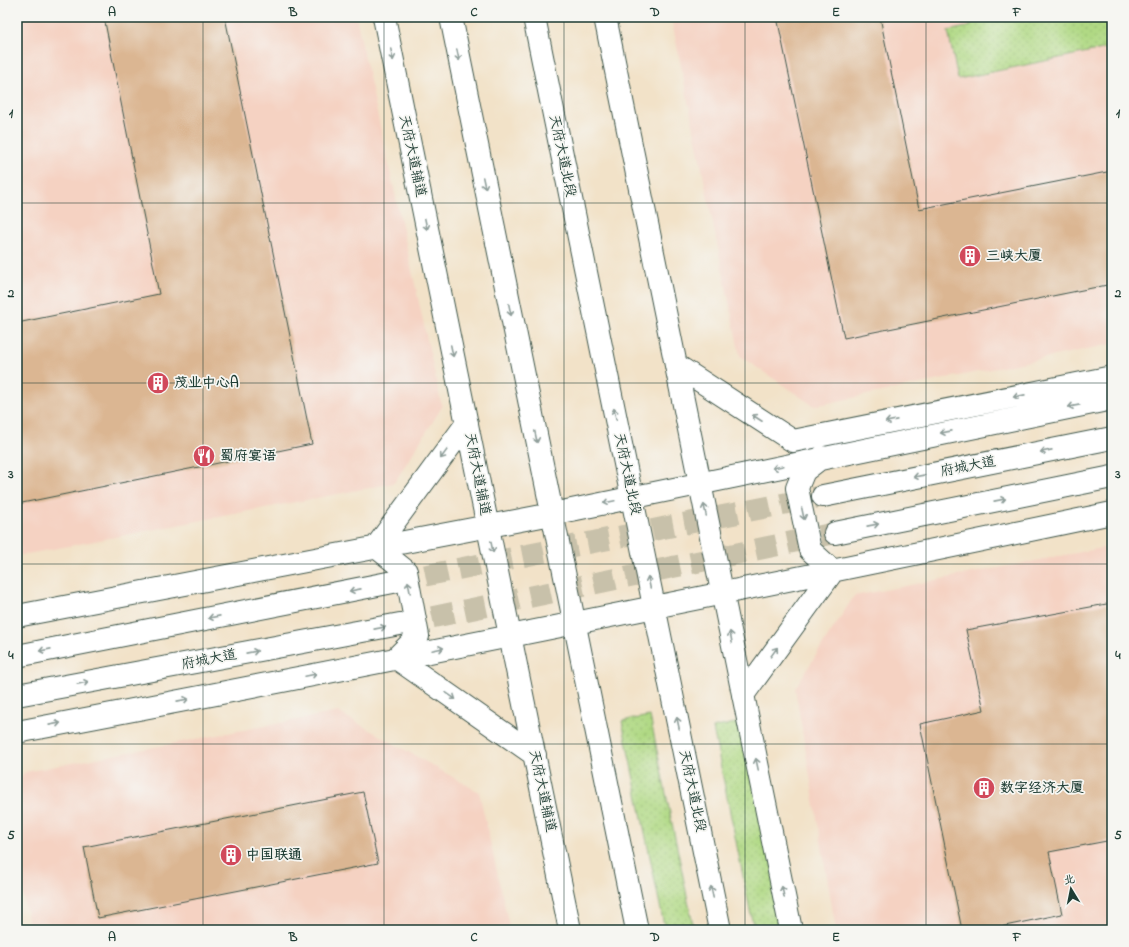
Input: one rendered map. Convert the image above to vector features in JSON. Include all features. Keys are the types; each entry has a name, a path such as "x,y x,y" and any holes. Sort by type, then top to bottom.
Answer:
{"street":[{"name":"天府大道辅道","path":"384,17 570,930"},
{"path":"451,17 637,930"},
{"name":"天府大道北段","path":"534,17 720,930"},
{"path":"605,17 791,930"},
{"path":"676,365 792,442 1112,377"},
{"path":"17,616 552,514 822,457 1112,399"},
{"path":"376,547 466,422"},
{"name":"府城大道","path":"824,496 1112,438"},
{"path":"822,457 804,471 797,488 810,550 833,571"},
{"path":"834,533 1112,477"},
{"path":"17,732 248,688 833,571 1112,512"},
{"path":"376,547 406,571 417,629 418,636 396,658"},
{"path":"743,695 833,571"},
{"path":"17,656 394,582"},
{"name":"府城大道","path":"17,695 400,624"},
{"path":"396,658 534,755"}],"shaded area":[{"path":"17,17 356,17 442,407 394,483 17,556"},
{"path":"671,17 1112,17 1112,344 814,406 740,356"},
{"path":"1112,546 1112,930 836,930 795,688 854,596"},
{"path":"338,712 479,792 510,930 30,930 17,865 17,781 25,772"}],"green space":[{"path":"969,17 1112,17 1112,47 958,79 948,31 971,26"},
{"path":"650,716 694,930 665,930 622,721"},
{"path":"744,721 787,930 754,930 713,728"}],"building":[{"name":"茂业中心A","path":"104,17 225,17 312,444 17,504 17,323 159,294"},
{"name":"三峡大厦","path":"777,17 880,17 919,209 1112,171 1112,284 844,338"},
{"path":"1112,603 1112,840 1049,852 1062,914 986,930 962,930 920,724 984,710 966,630"},
{"name":"中国联通","path":"363,792 378,863 98,918 84,847"}],"tunnel":[{"path":"393,582 823,496"},
{"path":"400,624 835,533"}],"place":[{"name":"三峡大厦","path":"970,256"},
{"name":"茂业中心A","path":"158,383"},
{"name":"蜀府宴语","path":"204,456"},
{"name":"数字经济大厦","path":"984,788"},
{"name":"中国联通","path":"231,855"}]}
